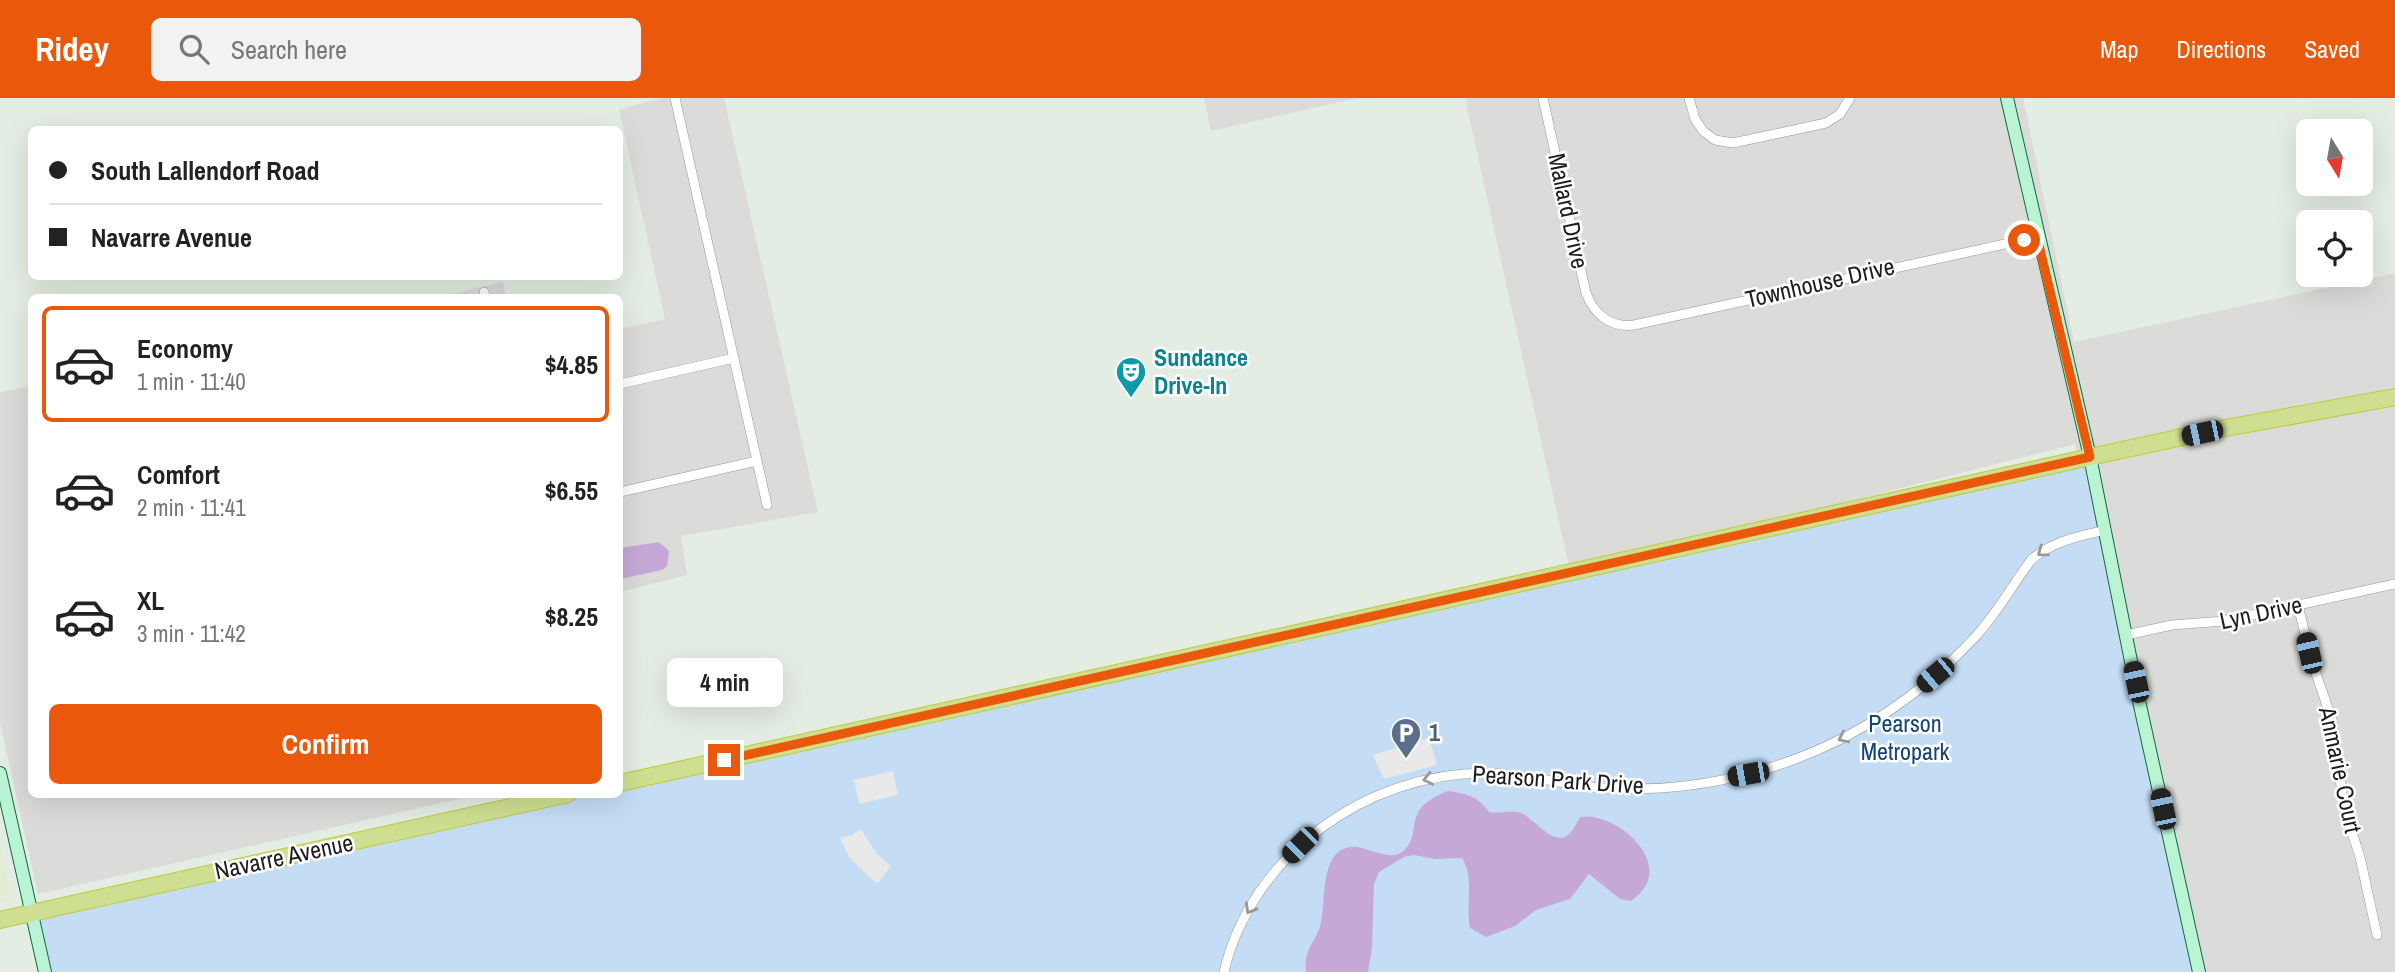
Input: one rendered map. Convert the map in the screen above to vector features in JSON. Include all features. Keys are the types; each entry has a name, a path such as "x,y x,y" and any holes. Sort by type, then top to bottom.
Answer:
{"highway":[{"path":"623,782 2090,457 2215,430 2395,397"},
{"name":"Navarre Avenue","path":"0,920 546,798"}],"street":[{"path":"675,98 767,505"},
{"name":"Mallard Drive","path":"1543,98 1586,293 1592,307 1604,318"},
{"path":"1689,98 1695,119 1703,131 1715,139 1732,144 1826,123 1840,114 1850,98"},
{"path":"2007,98 2090,457 2199,972"},
{"name":"Townhouse Drive","path":"1604,318 1621,325 1634,324 2037,237"},
{"path":"623,383 734,358"},
{"path":"623,491 757,461"},
{"name":"Pearson Park Drive","path":"1224,972 1237,932 1267,881 1303,842 1323,826 1368,799 1423,779 1471,773 1516,775 1600,788 1668,787 1748,774 1814,752 1873,722 1899,705 1935,675 1977,635 2032,559 2043,550 2053,544 2106,530"},
{"name":"Lyn Drive","path":"2126,635 2172,625 2224,621 2395,584"},
{"name":"Anmarie Court","path":"2298,605 2311,659 2332,720 2344,808 2360,857 2377,935"},
{"path":"0,773 45,972"}],"shaded area":[{"path":"663,98 724,98 818,512 681,536 687,575 623,591 623,328 665,319 619,109"},
{"path":"1204,98 1358,98 1211,131"},
{"path":"1465,98 2023,98 2074,342 2330,287 2373,287 2373,278 2395,273 2395,972 2193,972 2075,444 1570,572"},
{"path":"503,282 505,294 453,294"},
{"path":"28,387 28,798 464,798 38,894 0,723 0,392"},
{"path":"659,542 669,551 667,566 662,570 623,578 623,548"},
{"name":"1","path":"1429,738 1437,765 1384,779 1373,755"},
{"path":"893,771 898,795 859,804 854,780"},
{"path":"1448,791 1472,797 1481,802 1489,812 1521,813 1546,832 1559,838 1572,831 1580,817 1594,817 1610,822 1638,843 1647,857 1649,872 1645,887 1631,901 1620,899 1589,874 1570,899 1536,910 1515,926 1486,937 1470,928 1469,883 1462,858 1435,859 1414,855 1404,857 1379,872 1374,884 1372,948 1368,972 1306,972 1308,953 1320,927 1326,880 1333,858 1340,850 1351,847 1391,855 1403,851 1409,844 1415,821 1423,806"},
{"path":"861,829 876,853 891,866 877,884 849,857 840,838"},
{"path":"0,846 12,900 0,903"}],"green space":[{"name":"Pearson Metropark","path":"2090,457 2199,972 45,972 31,912 552,798 623,798 623,782"}],"place":[{"name":"Sundance Drive-In","path":"1131,399"},
{"name":"1","path":"1406,760"}],"route":[{"path":"724,760 2090,457 2037,237 2024,240"}]}
